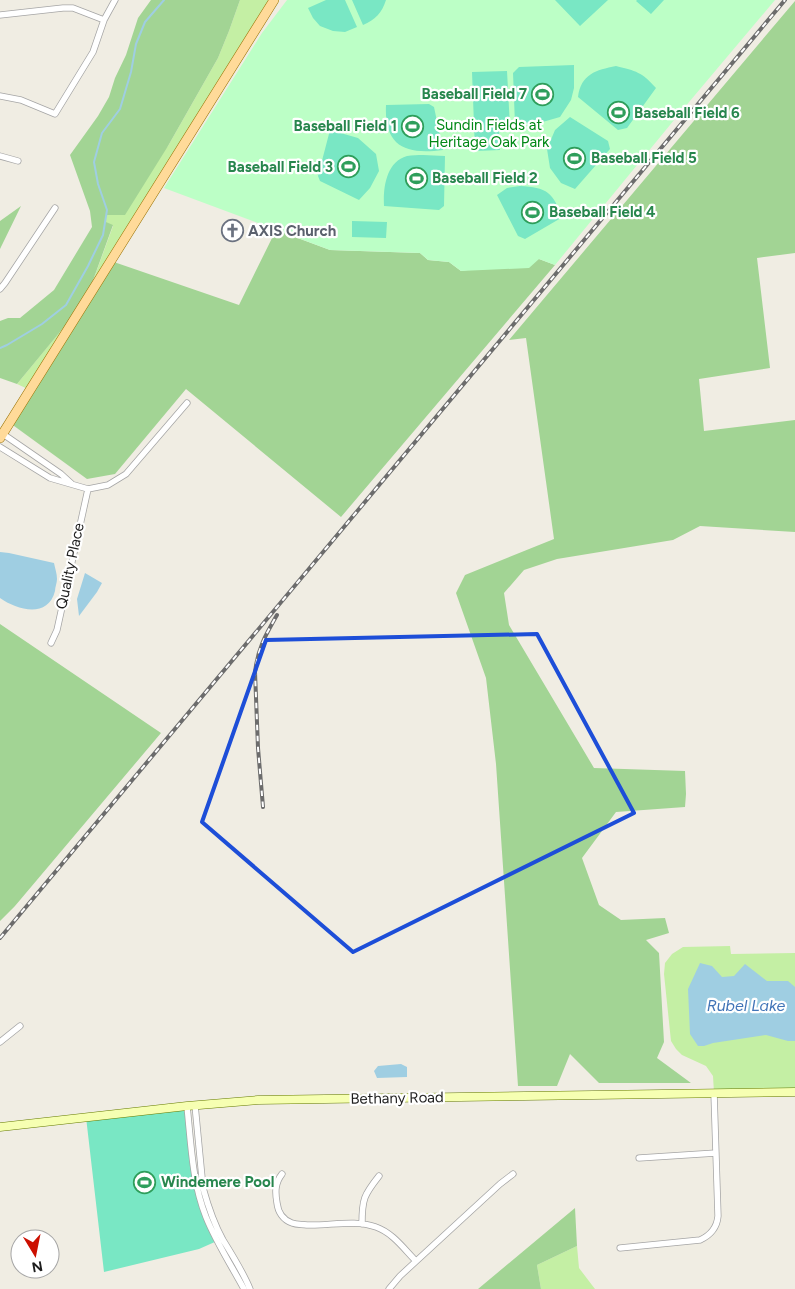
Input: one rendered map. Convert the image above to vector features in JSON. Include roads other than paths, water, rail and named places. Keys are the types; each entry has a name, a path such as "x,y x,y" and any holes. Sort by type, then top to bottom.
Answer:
{"main road":[{"path":"1,436 274,0"},
{"name":"Bethany Road","path":"0,1127 250,1100 795,1092"}],"street":[{"path":"0,96 22,100 55,114 93,52 104,20 115,0"},
{"path":"0,14 72,8 104,20"},
{"path":"0,156 18,161"},
{"path":"0,288 55,208"},
{"path":"0,447 50,478 88,489 108,485 126,474 187,403"},
{"path":"1,436 61,474 74,485"},
{"name":"Quality Place","path":"51,643 57,630 88,489"},
{"path":"0,1042 20,1026"},
{"path":"620,1248 700,1240 714,1229 718,1216 714,1093"},
{"path":"191,1106 194,1172 201,1202 211,1230 244,1289"},
{"path":"191,1106 206,1199 216,1225 250,1289"},
{"path":"639,1158 716,1153"},
{"path":"282,1174 277,1180 276,1198 279,1210 287,1220 297,1224 362,1224 374,1226 388,1233 416,1261"},
{"path":"389,1289 416,1261 513,1174"},
{"path":"362,1224 364,1196 379,1176"}],"water":[{"path":"0,552 54,563 57,579 55,591 46,606 31,610 15,606 0,598"},
{"path":"85,573 102,583 79,616 77,599"},
{"name":"Rubel Lake","path":"700,963 712,966 722,977 734,976 745,964 767,981 788,981 795,987 795,1041 766,1035 698,1046 690,1034 688,989"},
{"path":"401,1064 407,1067 407,1077 377,1078 374,1071 378,1066"}],"waterway":[{"path":"0,348 42,324 66,305 103,235 107,210 98,184 94,162 102,133 120,109 131,72 136,44 145,22 164,0"}],"railway":[{"path":"0,938 785,0"},
{"path":"263,807 258,748 255,672 263,642 277,615"}],"place":[{"name":"Baseball Field 7","path":"543,94"},
{"name":"Baseball Field 6","path":"618,113"},
{"name":"Baseball Field 1","path":"413,126"},
{"name":"Baseball Field 5","path":"575,158"},
{"name":"Baseball Field 3","path":"349,167"},
{"name":"Baseball Field 2","path":"416,178"},
{"name":"Baseball Field 4","path":"533,212"},
{"name":"AXIS Church","path":"232,231"},
{"name":"Windemere Pool","path":"145,1182"}],"park label":[{"name":"Sundin Fields at Heritage Oak Park","path":"489,134"}]}
